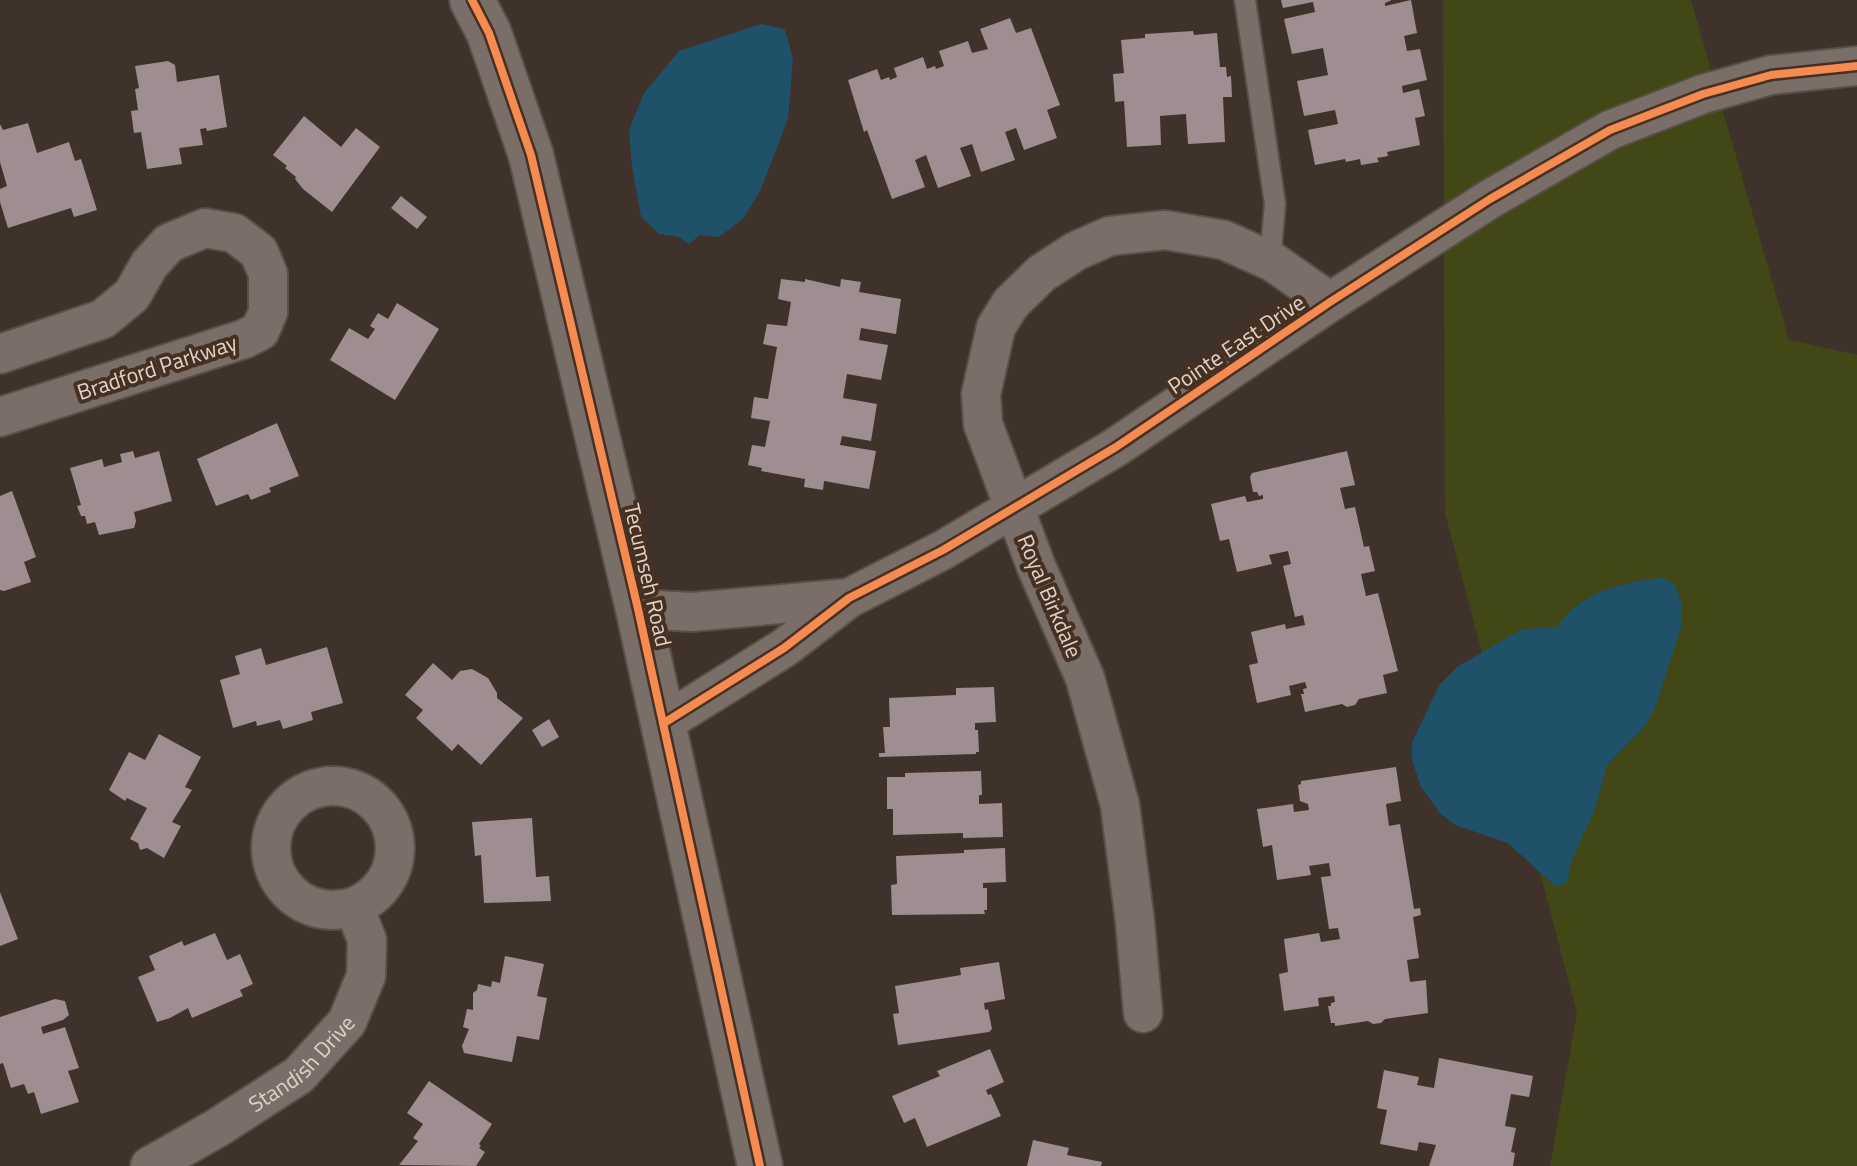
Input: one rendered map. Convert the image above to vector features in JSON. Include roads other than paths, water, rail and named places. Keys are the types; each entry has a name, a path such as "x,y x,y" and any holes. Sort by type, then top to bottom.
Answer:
{"street":[{"name":"Tecumseh Road","path":"472,0 489,33 531,155 664,723 760,1166"},
{"name":"Pointe East Drive","path":"664,723 784,648 849,598 943,550 1116,447 1330,302 1490,199 1610,130 1703,94 1771,75 1857,66"},
{"name":"Bradford Parkway","path":"0,354 103,319 132,295 149,265 169,243 205,228 234,233 259,252 268,274 268,312 260,331 244,339 0,417"},
{"name":"Royal Birkdale","path":"1143,1013 1120,805 1085,678 1036,566 983,424 981,394 996,327 1011,303 1042,273 1076,251 1110,236 1165,230 1224,240 1270,261 1330,302"},
{"name":"Pointe East Drive","path":"638,609 692,612 849,598"},
{"name":"Standish Drive","path":"150,1166 217,1128 299,1075 347,1022 366,976 367,940 354,907"}],"lane":[{"path":"1245,0 1275,204 1270,261"}],"water":[{"path":"761,24 785,29 793,59 788,119 761,189 744,218 719,237 700,235 689,244 679,237 659,234 641,217 632,167 629,130 644,93 679,51"},
{"path":"1664,578 1675,584 1682,604 1681,628 1655,708 1645,726 1607,765 1595,809 1570,865 1568,882 1556,887 1508,843 1455,825 1440,813 1421,787 1412,760 1412,742 1440,684 1457,667 1522,629 1557,627 1578,605 1604,590"}]}
